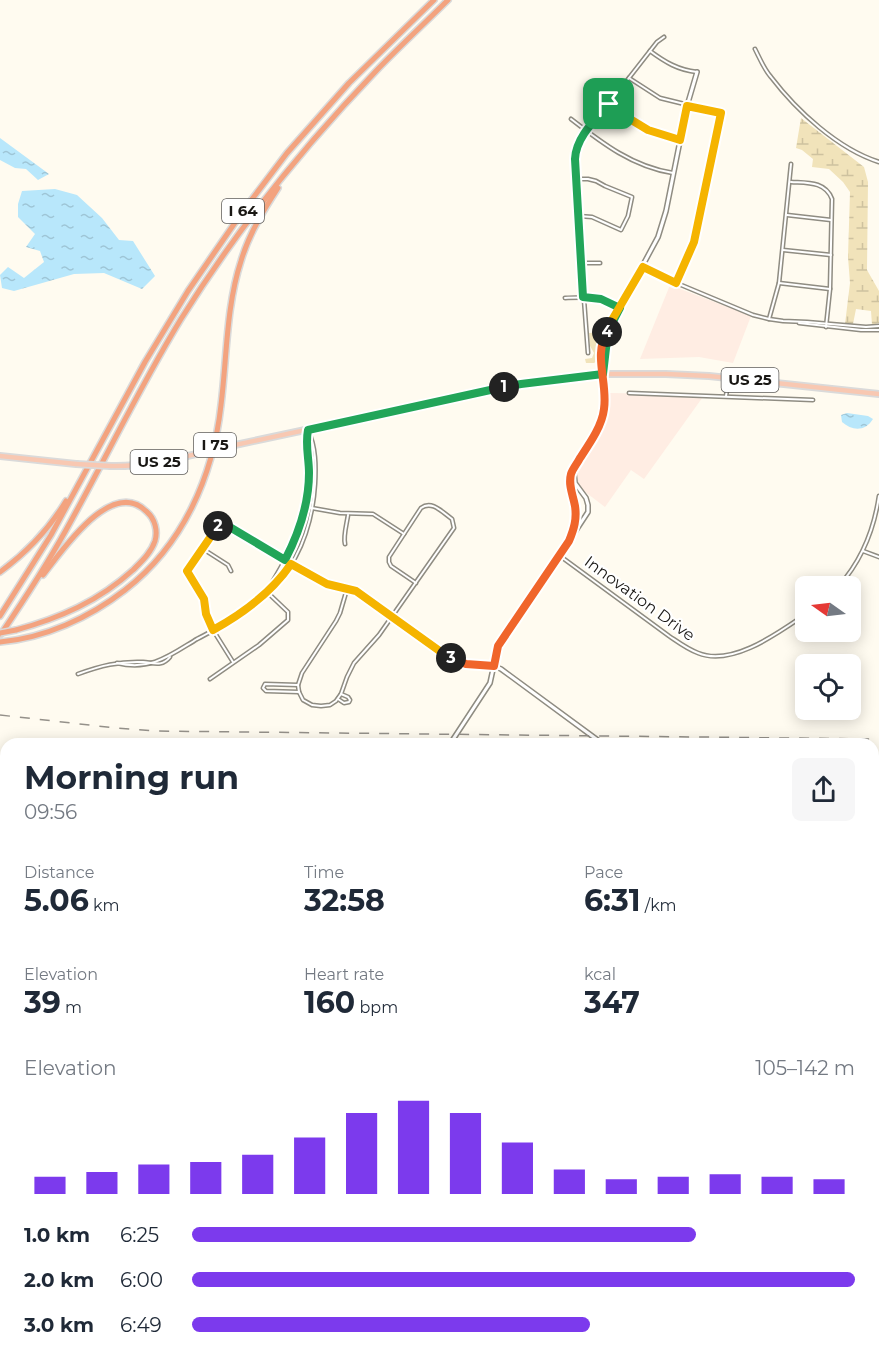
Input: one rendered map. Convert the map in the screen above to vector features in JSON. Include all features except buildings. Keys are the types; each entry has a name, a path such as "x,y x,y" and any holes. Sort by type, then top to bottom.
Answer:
{"highway":[{"name":"I 64","path":"0,616 51,535 145,362 243,211 287,153 349,83 434,0"},
{"name":"I 64","path":"0,634 24,600 66,531 152,369 181,320 238,235 296,161 377,69 448,0"},
{"name":"I 75","path":"0,642 36,635 64,626 110,601 132,585 158,560 185,522 205,479 215,442 221,406 231,302 241,261 260,216 296,161"},
{"path":"0,572 26,551 48,526 95,454"},
{"path":"0,634 66,614 120,581 149,552 155,540 156,529 153,520 141,506 132,503 122,503 104,510 75,534 24,600"}],"main road":[{"name":"US 25","path":"0,456 76,464 140,465 521,384 603,374 666,374 729,378 879,394"}],"street":[{"path":"588,353 575,179 575,150 586,131 657,42 664,37"},
{"path":"755,49 770,77 807,117 834,139 879,162"},
{"path":"569,541 576,520 570,477 603,417 605,404 603,374 608,331 658,237 666,211 687,106 697,72 670,65 650,51"},
{"path":"628,78 660,98 721,113 694,242 676,283"},
{"path":"609,104 648,130 680,140"},
{"path":"571,119 622,156 639,164 673,173"},
{"path":"769,319 779,283 792,164"},
{"path":"575,179 596,181 633,197 621,230 592,217 578,216"},
{"path":"790,182 819,185 830,193 832,199 830,289 826,325"},
{"path":"787,215 832,220"},
{"path":"783,250 831,255"},
{"path":"581,263 600,263"},
{"path":"643,267 753,315 869,331 879,328"},
{"path":"779,283 830,289"},
{"path":"566,298 601,299 620,308"},
{"path":"726,396 729,378"},
{"path":"629,393 813,400"},
{"path":"78,674 99,666 117,663 161,661 232,620 281,578 291,564 307,531 315,493 313,440 308,430"},
{"path":"266,591 300,529 306,507 309,471 306,441 308,430"},
{"path":"454,738 487,690 498,646 588,512 586,498 577,487 574,478 580,458"},
{"path":"309,471 315,471"},
{"path":"848,576 863,551 872,528 879,496"},
{"path":"347,589 336,621 302,673 298,685 303,700 312,705 330,705 338,699 354,663 374,642 454,528 452,519 432,505 421,508 388,559 392,566 416,582"},
{"path":"306,507 348,514 373,514 404,534"},
{"path":"345,544 348,514"},
{"path":"233,662 213,630 206,614 204,599 187,571 217,526 225,525 327,584 356,591 441,652 459,662 494,666 501,669 595,738"},
{"path":"202,549 228,566 231,571"},
{"path":"863,551 879,556"},
{"name":"Innovation Drive","path":"560,555 669,636 699,654 733,655 753,647 795,621"},
{"path":"210,679 259,645 288,620 288,612 266,591"},
{"path":"298,685 266,684 263,688 266,691 299,692"},
{"path":"338,699 344,703 349,702 348,697 341,694"}],"shaded area":[{"path":"670,285 751,316 733,363 699,357 640,359"},
{"path":"608,393 705,394 644,479 631,470 605,507 580,488 575,477 577,464 598,434 604,420 608,407"}],"green space":[{"path":"801,118 864,167 868,182 867,270 879,291 879,323 872,325 871,311 856,309 853,324 845,324 850,283 848,257 850,192 829,169 812,167 813,159 796,148"},
{"path":"602,332 598,360 594,363 586,363 585,359 592,358 594,353 590,346 589,333"}],"water":[{"path":"0,138 49,174 38,180 26,169 15,168 0,160"},
{"path":"55,189 77,195 102,218 119,240 133,241 155,276 142,289 104,273 74,274 14,291 2,288 0,275 8,267 24,278 44,262 40,251 26,247 35,234 18,217 18,204 22,191"},
{"path":"847,413 873,419 866,426 858,429 842,422 841,415"}],"railway":[{"path":"0,715 155,731 788,738"}],"route":[{"path":"609,104 586,131 575,150 583,297 601,299 620,308 608,331 603,374 521,384 308,430 306,441 309,473 306,507 300,529 285,560 228,526 221,525 217,526 187,571 204,599 206,614 213,630 232,620 249,606 281,578 291,564 327,584 356,591 441,652 459,662 494,666 498,646 569,541 575,526 575,506 570,477 603,417 605,392 603,374 601,362 601,355 609,326 620,308 643,267 676,283 694,242 721,113 687,106 680,140 648,130 609,104"}]}
